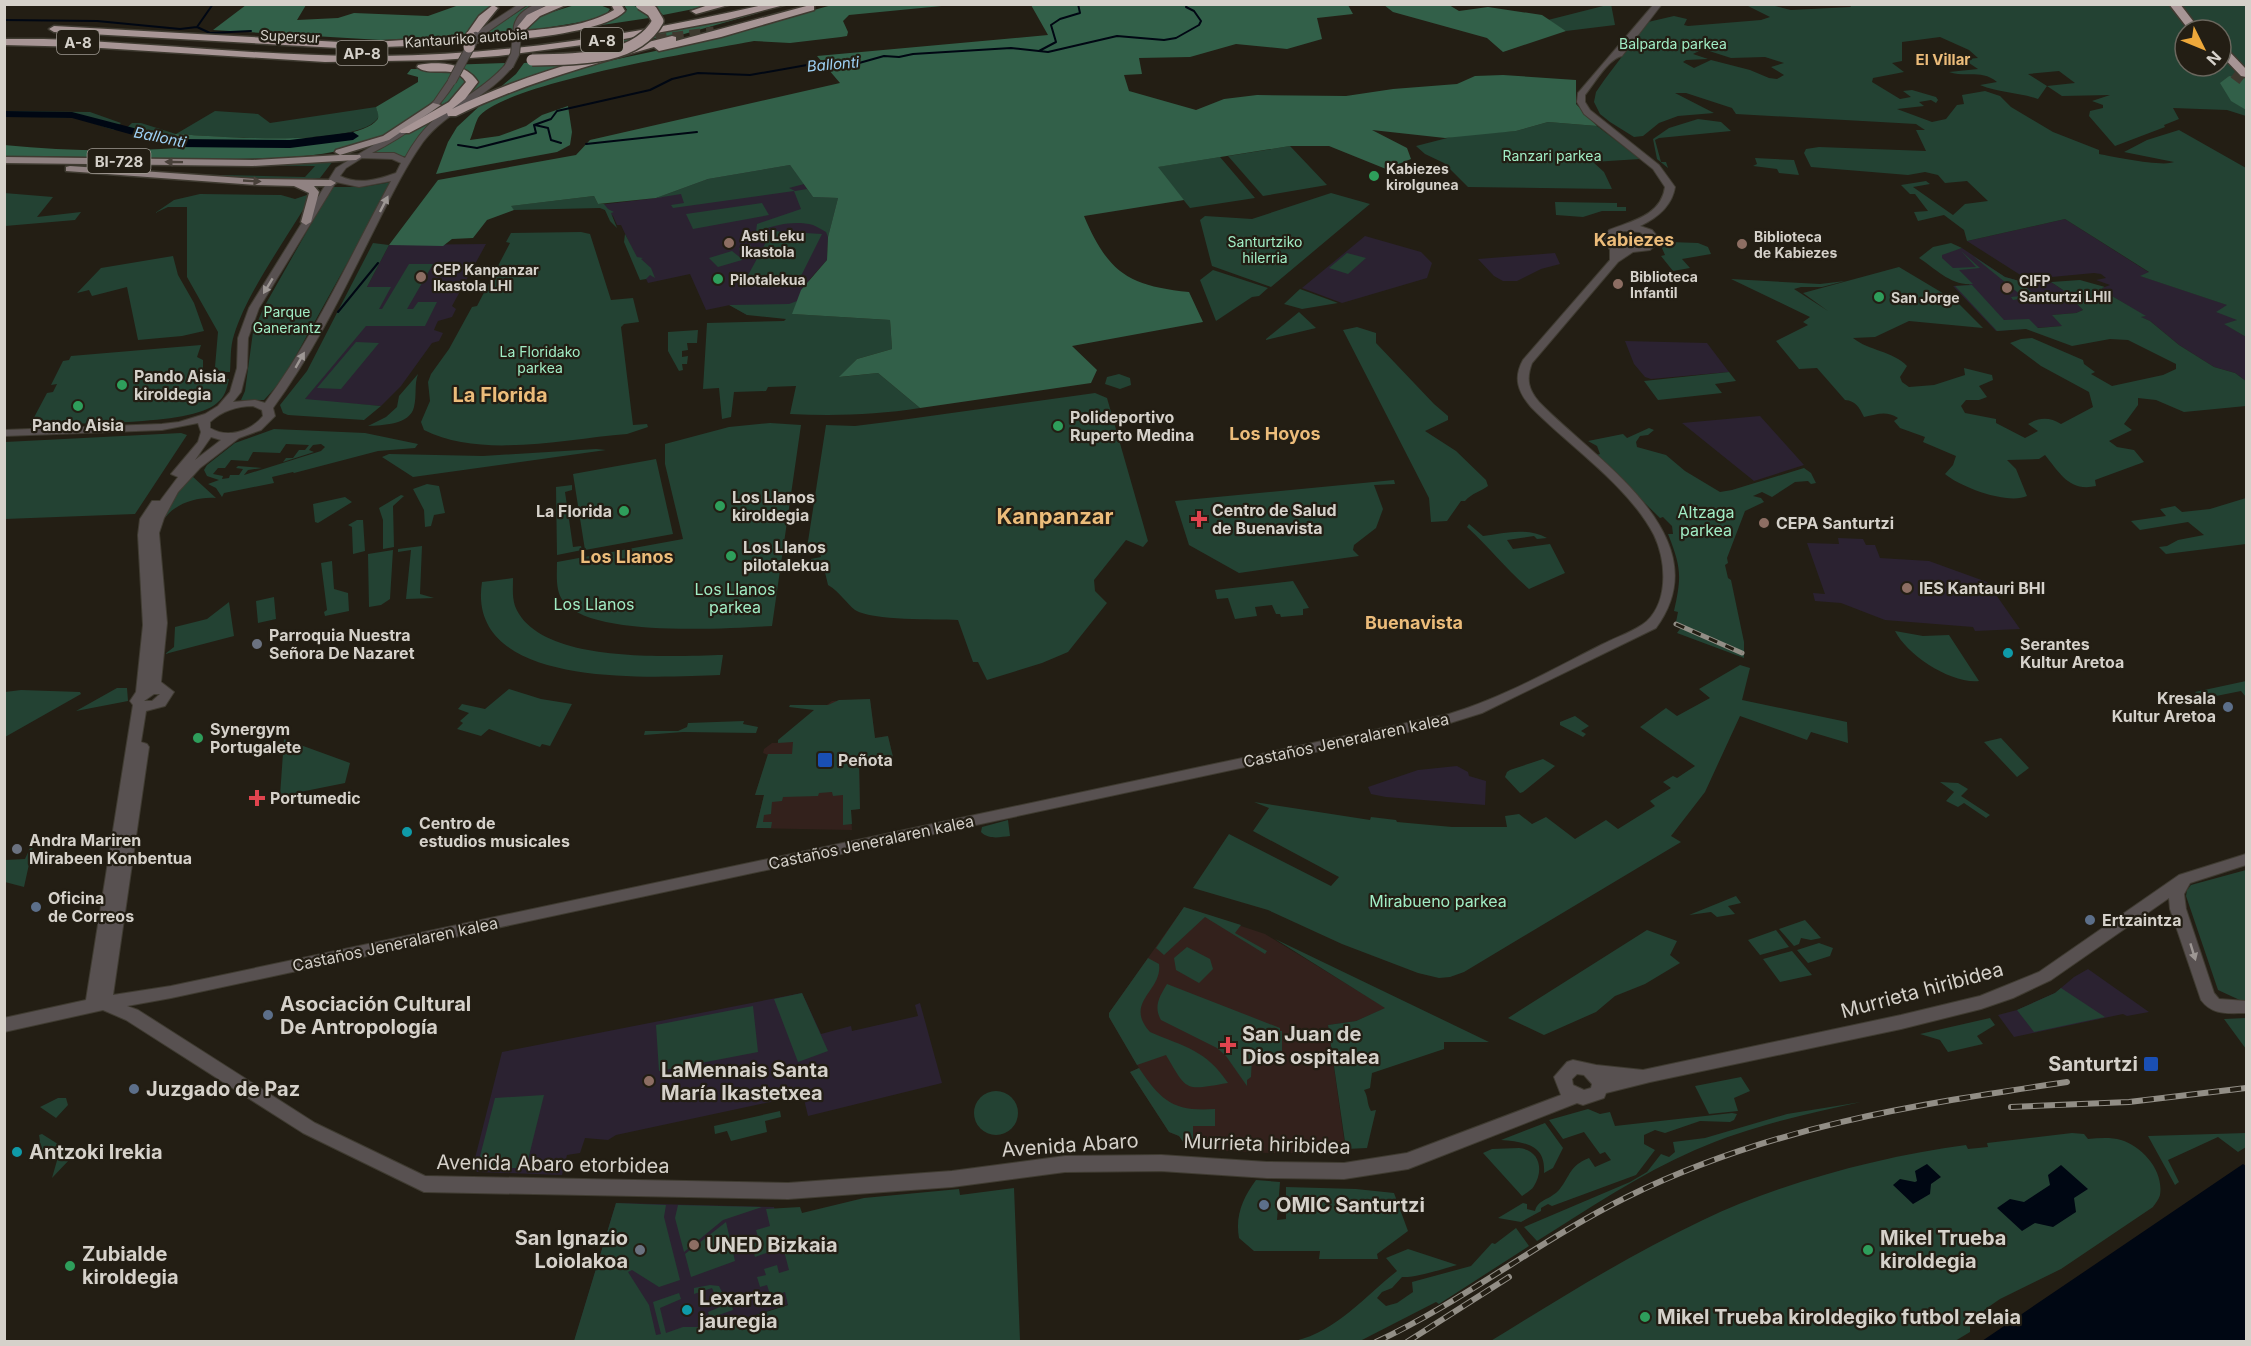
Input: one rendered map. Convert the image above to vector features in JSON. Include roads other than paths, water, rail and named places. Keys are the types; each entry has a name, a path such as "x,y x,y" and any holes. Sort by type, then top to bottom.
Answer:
{"highway":[{"path":"517,33 522,24 531,16 563,4"},
{"path":"344,46 483,38 584,26 615,17 620,11 616,4"},
{"path":"261,63 381,65 595,56 620,50 640,41 654,30 658,21 652,11 641,4"},
{"name":"A-8","path":"39,29 126,32 344,46 442,45 532,38 630,24 727,4"},
{"name":"Supersur","path":"4,36 122,38 286,51 392,52 539,43 623,32 757,4"},
{"name":"Kantauriko autobia","path":"4,42 115,44 318,59 429,57 521,50 602,40 691,25 783,4"},
{"path":"438,122 508,87 795,4"},
{"path":"2174,4 2185,18"},
{"path":"2185,4 2196,18"},
{"path":"578,65 717,35 815,6"},
{"path":"714,32 815,6"},
{"path":"472,40 483,18 493,8"},
{"path":"381,65 480,58 656,40"},
{"path":"4,47 109,50 336,68 440,68 457,70 472,79 471,87 466,92 405,131"}],"main road":[{"path":"233,162 312,157 355,149 400,131 436,105"},
{"name":"BI-728","path":"4,160 233,162 357,157"},
{"name":"BI-728","path":"4,167 290,183 333,181"},
{"path":"290,183 309,187 314,192 306,222"}],"street":[{"path":"222,409 236,392 242,368 243,338 254,308 343,166 405,131 436,105 452,81 472,40 528,4 545,5"},
{"path":"1615,260 1616,250 1609,238 1611,232 1640,224 1652,215 1666,200 1670,187 1656,167 1599,116 1591,105 1593,89 1623,47 1659,4"},
{"path":"146,701 159,688 154,683 160,622 153,533 156,519 186,476 209,454 235,436 260,426 269,416 267,408 299,363 406,162 420,140 438,122 484,91 509,66 515,54 517,24 523,14 545,5"},
{"path":"1620,137 1613,134 1584,109 1581,95 1591,80 1623,47"},
{"path":"357,157 387,155 406,162"},
{"path":"333,181 377,182 399,175"},
{"path":"1628,228 1648,232 1647,225 1652,215"},
{"name":"Castaños Jeneralaren kalea","path":"4,1025 98,1004 157,995 1450,718 1477,710 1526,687 1651,626 1662,611 1670,586 1668,560 1653,522 1541,410 1526,392 1522,382 1527,362 1615,260 1632,249 1647,248 1655,244 1655,238 1648,232"},
{"path":"1611,241 1632,249"},
{"path":"4,433 180,425 208,417 222,409 246,403 255,403 267,408"},
{"path":"98,1004 146,717 150,625 144,536 146,519 182,468 203,443 206,431 204,422 208,417"},
{"path":"180,425 218,436 235,436"},
{"name":"Murrieta hiribidea","path":"1597,1081 1650,1075 1901,1022 1998,996 2045,976 2184,879 2247,860"},
{"path":"2184,879 2176,894 2178,909 2207,995 2214,1005 2247,1007"},
{"path":"2156,898 2178,909"},
{"path":"132,1015 146,1000 157,995"},
{"name":"Avenida Abaro etorbidea","path":"98,1004 132,1015 309,1128 336,1139 390,1170 424,1184 788,1191 952,1179 981,1174"},
{"path":"1573,1067 1584,1068 1597,1081 1598,1093 1589,1097 1570,1090 1565,1073 1573,1067"},
{"name":"Murrieta hiribidea","path":"1161,1163 1315,1172 1371,1169 1408,1161 1540,1109 1570,1090"},
{"name":"Avenida Abaro","path":"981,1174 1065,1164 1161,1163"}],"waterway":[{"path":"197,27 213,4"},
{"path":"1039,51 1056,42 1051,25 1060,19 1080,13 1078,4"},
{"name":"Ballonti","path":"458,145 477,148 536,133 534,125 551,119 557,111 650,90 672,79 698,73 750,75 807,65 852,65 884,56 899,57 913,54 1011,48 1048,52 1117,36 1164,40 1176,38 1199,25 1201,21 1194,11 1186,7 1187,4"},
{"path":"4,20 97,21 180,29 197,27"},
{"path":"197,27 210,33 251,31"},
{"name":"Ballonti","path":"4,114 72,115 176,143 290,144 353,136"},
{"path":"535,125 548,128 551,140 561,143"},
{"path":"586,144 697,132"},
{"path":"338,312 378,263"}],"tunnel":[{"path":"656,40 714,32"},
{"path":"2234,73 2246,82"}],"railway":[{"path":"1676,624 1742,653"},
{"path":"1376,1342 1440,1308 1595,1214 1680,1173 1734,1153 1842,1122 1953,1100 2067,1082"},
{"path":"2011,1107 2129,1102 2246,1088"},
{"path":"1407,1342 1509,1277"}],"place":[{"name":"Kabiezes kirolgunea","path":"1374,176"},
{"name":"Asti Leku Ikastola","path":"729,243"},
{"name":"Biblioteca de Kabiezes","path":"1742,244"},
{"name":"CEP Kanpanzar Ikastola LHI","path":"421,277"},
{"name":"Pilotalekua","path":"718,279"},
{"name":"Biblioteca Infantil","path":"1618,284"},
{"name":"CIFP Santurtzi LHII","path":"2007,288"},
{"name":"San Jorge","path":"1879,297"},
{"name":"Pando Aisia kiroldegia","path":"122,385"},
{"name":"Pando Aisia","path":"78,406"},
{"name":"Polideportivo Ruperto Medina","path":"1058,426"},
{"name":"Los Llanos kiroldegia","path":"720,506"},
{"name":"La Florida","path":"624,511"},
{"name":"Centro de Salud de Buenavista","path":"1199,519"},
{"name":"CEPA Santurtzi","path":"1764,523"},
{"name":"Los Llanos pilotalekua","path":"731,556"},
{"name":"IES Kantauri BHI","path":"1907,588"},
{"name":"Parroquia Nuestra Señora De Nazaret","path":"257,644"},
{"name":"Serantes Kultur Aretoa","path":"2008,653"},
{"name":"Kresala Kultur Aretoa","path":"2228,707"},
{"name":"Synergym Portugalete","path":"198,738"},
{"name":"Peñota","path":"825,760"},
{"name":"Portumedic","path":"257,798"},
{"name":"Centro de estudios musicales","path":"407,832"},
{"name":"Andra Mariren Mirabeen Konbentua","path":"17,849"},
{"name":"Oficina de Correos","path":"36,907"},
{"name":"Ertzaintza","path":"2090,920"},
{"name":"Asociación Cultural De Antropología","path":"268,1015"},
{"name":"San Juan de Dios ospitalea","path":"1228,1045"},
{"name":"Santurtzi","path":"2151,1064"},
{"name":"LaMennais Santa María Ikastetxea","path":"649,1081"},
{"name":"Juzgado de Paz","path":"134,1089"},
{"name":"Antzoki Irekia","path":"17,1152"},
{"name":"OMIC Santurtzi","path":"1264,1205"},
{"name":"UNED Bizkaia","path":"694,1245"},
{"name":"San Ignazio Loiolakoa","path":"640,1250"},
{"name":"Mikel Trueba kiroldegia","path":"1868,1250"},
{"name":"Zubialde kiroldegia","path":"70,1266"},
{"name":"Lexartza jauregia","path":"687,1310"},
{"name":"Mikel Trueba kiroldegiko futbol zelaia","path":"1645,1317"}],"district":[{"name":"El Villar","path":"1943,59"},
{"name":"Kabiezes","path":"1634,239"},
{"name":"La Florida","path":"500,395"},
{"name":"Los Hoyos","path":"1275,433"},
{"name":"Kanpanzar","path":"1055,516"},
{"name":"Los Llanos","path":"627,556"},
{"name":"Buenavista","path":"1414,622"}],"park label":[{"name":"Balparda parkea","path":"1673,43"},
{"name":"Ranzari parkea","path":"1552,155"},
{"name":"Santurtziko hilerria","path":"1265,250"},
{"name":"Parque Ganerantz","path":"287,320"},
{"name":"La Floridako parkea","path":"540,360"},
{"name":"Altzaga parkea","path":"1706,521"},
{"name":"Los Llanos parkea","path":"735,598"},
{"name":"Mirabueno parkea","path":"1438,901"}]}
